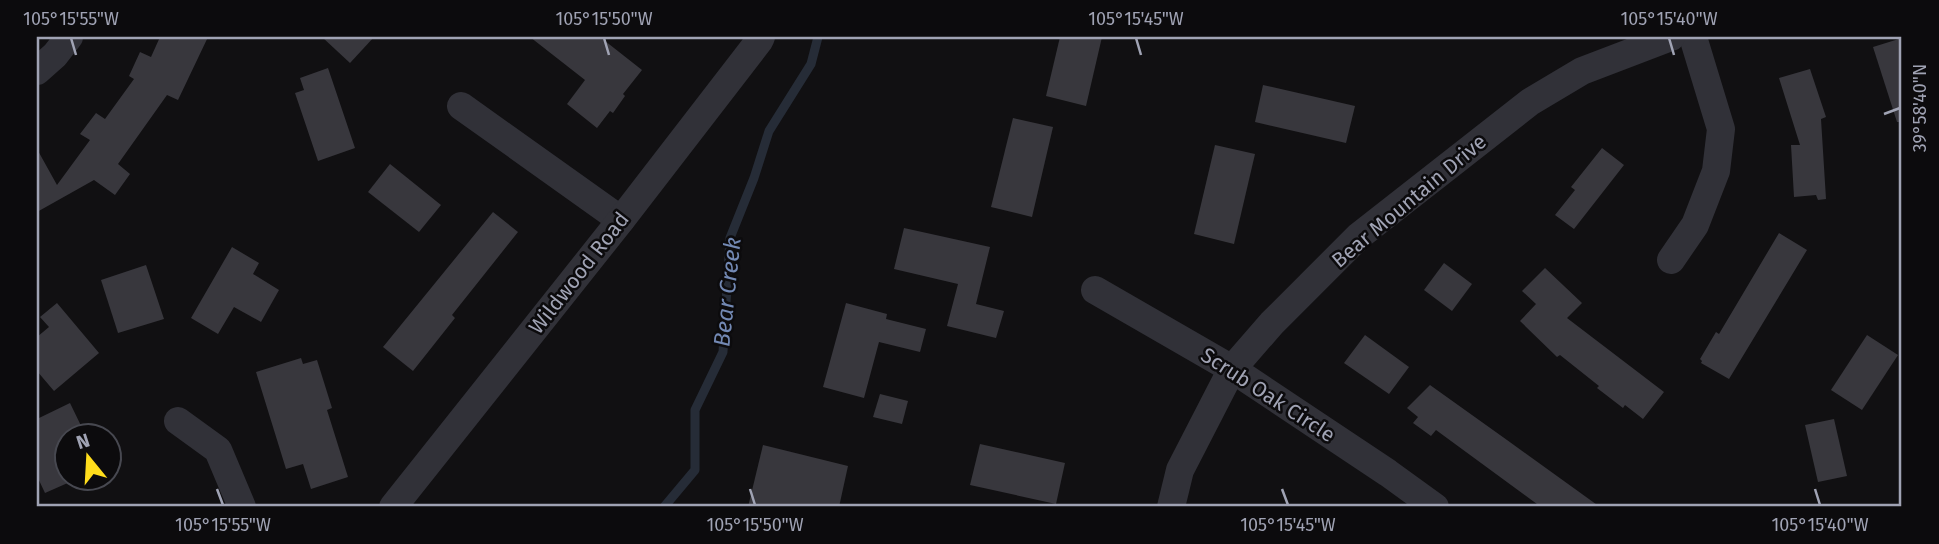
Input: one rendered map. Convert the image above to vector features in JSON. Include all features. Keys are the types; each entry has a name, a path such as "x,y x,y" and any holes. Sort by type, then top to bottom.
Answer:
{"street":[{"path":"37,71 55,55 69,37"},
{"name":"Wildwood Road","path":"393,507 621,220 761,37"},
{"name":"Bear Mountain Drive","path":"1171,507 1180,470 1232,369 1272,323 1359,236 1530,102 1582,71 1671,37"},
{"path":"1671,260 1695,225 1712,182 1716,171 1721,129 1693,37"},
{"path":"461,106 621,220"},
{"name":"Scrub Oak Circle","path":"1095,290 1232,369 1435,507"},
{"path":"178,421 218,450 242,507"}],"building":[{"path":"160,37 208,37 178,100 167,95 118,164 130,174 115,195 94,180 37,212 37,149 57,185 90,140 80,134 96,113 105,119 134,79 129,76 140,52 151,57"},
{"path":"322,37 374,37 350,63"},
{"path":"530,37 600,37 642,70 623,94 625,96 613,113 610,111 597,128 567,104 585,80"},
{"path":"1060,37 1102,37 1086,106 1046,96"},
{"path":"1902,38 1902,122 1897,122 1873,47"},
{"path":"328,68 355,148 318,161 295,93 304,90 300,78"},
{"path":"1810,69 1826,117 1821,119 1826,199 1818,200 1816,195 1794,197 1791,145 1800,145 1779,78"},
{"path":"1263,85 1355,106 1346,143 1255,122"},
{"path":"1013,118 1053,127 1032,217 991,207"},
{"path":"1215,145 1255,154 1234,244 1194,234"},
{"path":"1602,148 1624,165 1574,229 1555,215 1575,190 1571,187"},
{"path":"390,164 441,205 419,232 368,192"},
{"path":"493,212 518,232 452,315 455,318 413,371 383,347"},
{"path":"904,228 990,247 976,304 1004,311 996,338 947,326 958,284 894,269"},
{"path":"1779,233 1807,250 1729,379 1701,363 1700,359 1716,332 1719,334"},
{"path":"232,247 259,263 253,274 279,290 261,322 234,307 218,334 191,318"},
{"path":"1444,263 1472,284 1452,311 1424,290"},
{"path":"146,265 164,319 118,333 101,280"},
{"path":"1545,268 1582,303 1567,318 1664,392 1643,419 1597,388 1599,386 1560,355 1557,357 1520,321 1536,304 1522,291"},
{"path":"57,303 99,353 54,391 37,371 37,337 49,327 40,317"},
{"path":"846,303 887,314 886,319 926,329 920,352 879,342 864,398 823,387"},
{"path":"1365,335 1409,367 1389,394 1344,363"},
{"path":"1867,335 1898,355 1862,410 1831,390"},
{"path":"301,358 303,364 317,360 332,408 327,410 348,477 311,489 303,464 286,469 256,372"},
{"path":"1430,385 1600,507 1541,507 1436,430 1431,436 1413,423 1418,417 1407,408"},
{"path":"880,394 908,401 902,424 873,417"},
{"path":"70,403 79,421 52,421 52,490 45,493 37,476 37,419"},
{"path":"1834,419 1847,476 1818,482 1805,425"},
{"path":"980,444 1065,463 1056,504 970,485"},
{"path":"763,445 848,466 839,507 748,507"}],"waterway":[{"name":"Bear Creek","path":"664,507 695,470 695,410 723,352 730,238 769,131 811,64 818,37"}]}
